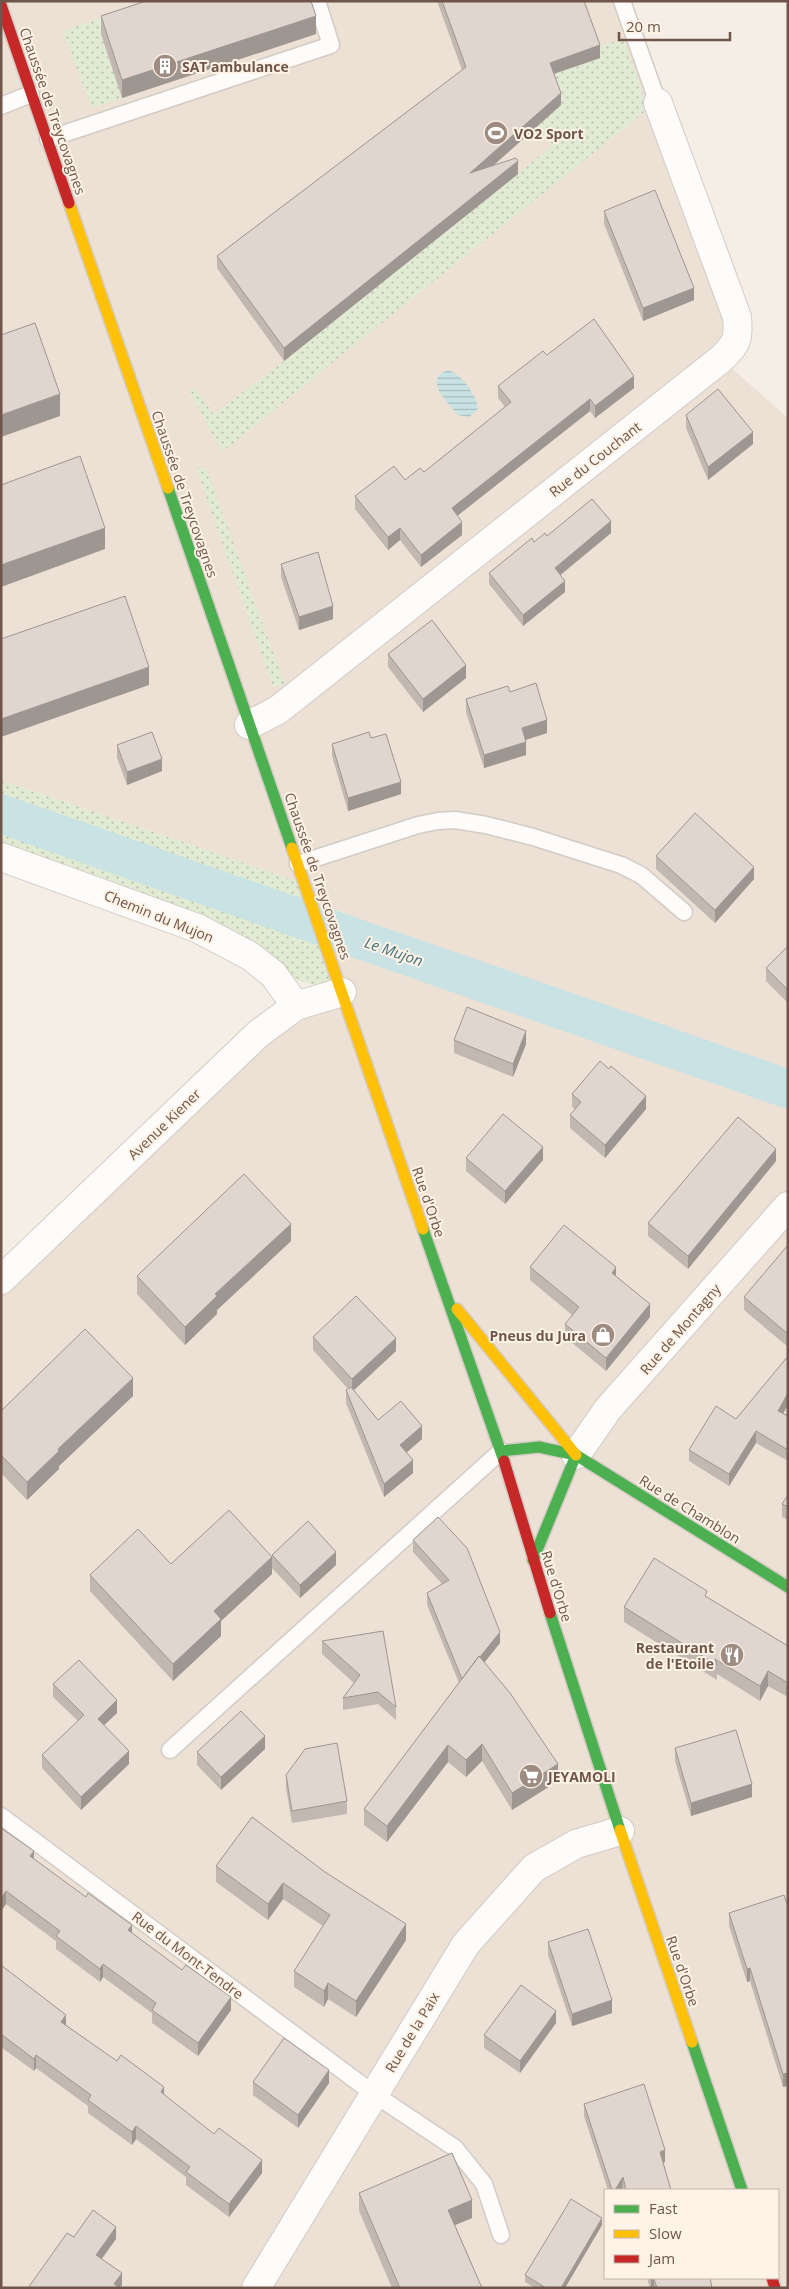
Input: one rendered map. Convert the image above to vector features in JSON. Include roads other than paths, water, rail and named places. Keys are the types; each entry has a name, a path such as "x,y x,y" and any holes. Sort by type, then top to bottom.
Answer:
{"main road":[{"name":"Chaussée de Treycovagnes","path":"1,5 30,94 48,139 342,992"},
{"name":"Rue d'Orbe","path":"342,992 444,1292 501,1451 533,1560 620,1831 742,2189"},
{"name":"Rue de Chamblon","path":"444,1292 576,1455"},
{"name":"Rue de Chamblon","path":"501,1451 529,1446 549,1447 576,1455 788,1587"},
{"path":"533,1560 576,1455"}],"street":[{"name":"Rue du Couchant","path":"249,725 278,710 734,347 738,334 737,317 658,103"},
{"name":"Chemin du Mujon","path":"1,857 197,928 250,956 273,974 296,1006"},
{"name":"Avenue Kiener","path":"1,1280 258,1034 296,1006 342,992"},
{"name":"Rue de Montagny","path":"576,1455 608,1409 788,1206"},
{"name":"Rue de la Paix","path":"256,2288 466,1944 534,1868 576,1844 620,1831"}],"lane":[{"path":"48,139 331,45 317,1"},
{"path":"622,1 658,103"},
{"path":"1,106 30,94"},
{"path":"298,864 418,825 455,820 486,825 533,837 621,865 641,875 684,912"},
{"path":"170,1750 501,1451"},
{"name":"Rue du Mont-Tendre","path":"1,1816 374,2094 455,2148 484,2184 501,2235"}],"water":[{"path":"448,370 463,380 475,398 478,409 469,417 458,415 437,385 437,379"}],"waterway":[{"name":"Le Mujon","path":"1,814 788,1089"}],"place":[{"name":"SAT ambulance","path":"165,66"},
{"name":"VO2 Sport","path":"496,133"},
{"name":"Pneus du Jura","path":"603,1335"},
{"name":"Restaurant de l'Etoile","path":"732,1655"},
{"name":"JEYAMOLI","path":"531,1776"}]}
